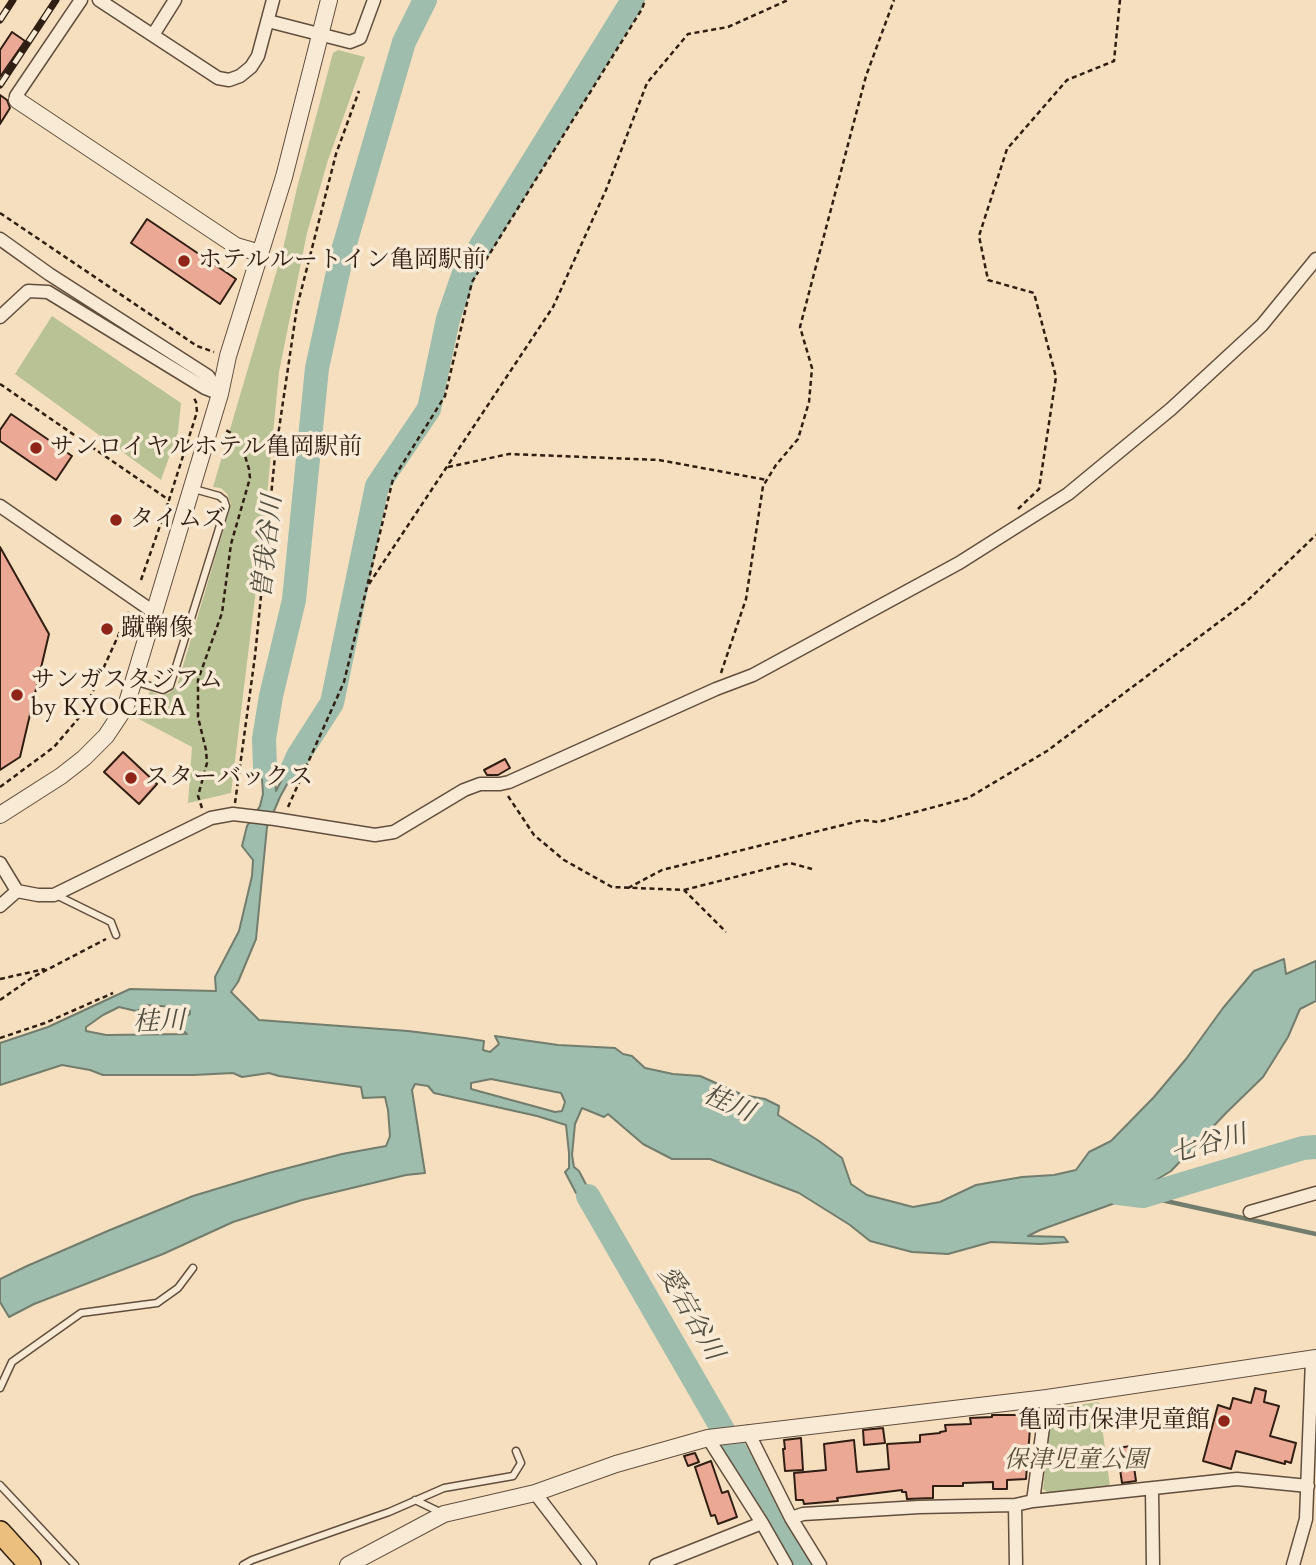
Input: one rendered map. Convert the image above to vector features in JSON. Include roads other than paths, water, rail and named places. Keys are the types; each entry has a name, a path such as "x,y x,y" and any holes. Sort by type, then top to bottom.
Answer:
{"main road":[{"path":"0,1532 30,1565"}],"street":[{"path":"81,0 16,96 17,100 236,246 260,253"},
{"path":"99,0 218,78 229,80 240,76 251,67 258,56 273,0"},
{"path":"153,36 175,0"},
{"path":"0,815 84,758 106,736 126,706 220,394 228,356 284,177 329,0"},
{"path":"268,21 350,42 360,38 374,0"},
{"path":"0,239 49,274 208,376 220,394"},
{"path":"0,863 17,891 54,895 211,818 238,814 375,835 394,832 464,790 480,784 509,782 753,675 958,563 1068,494 1171,409 1262,325 1316,259"},
{"path":"0,317 28,290 48,292 205,388 220,394"},
{"path":"0,506 155,613"},
{"path":"0,906 17,891"},
{"path":"1250,1212 1316,1193"},
{"path":"348,1565 444,1514 535,1493 616,1464 711,1437 1046,1398 1314,1359 1306,1519 1293,1565"},
{"path":"1033,1501 1046,1398"},
{"path":"743,1433 820,1565"},
{"path":"711,1437 786,1565"},
{"path":"791,1518 803,1514 919,1507 1016,1505 1237,1479 1308,1486"},
{"path":"1153,1489 1153,1565"},
{"path":"535,1493 590,1565"},
{"path":"1016,1505 1016,1565"},
{"path":"656,1565 762,1523"}],"lane":[{"path":"134,681 163,690 170,686 226,506 219,496 192,489"},
{"path":"54,895 111,922 116,934"},
{"path":"0,1388 12,1362 81,1313 157,1303 178,1288 193,1268"},
{"path":"243,1565 389,1512 444,1488 513,1476 521,1463 516,1451"},
{"path":"0,1485 75,1565"},
{"path":"415,1500 444,1514"}],"water":[{"name":"桂川","path":"259,732 269,736 276,791 294,756 304,742 309,744 267,827 256,939 231,992 259,1020 465,1038 484,1041 483,1050 490,1052 499,1044 495,1036 558,1045 615,1048 632,1056 645,1068 700,1076 743,1095 765,1099 779,1106 778,1115 842,1158 851,1184 867,1195 913,1207 940,1202 976,1185 1076,1170 1089,1152 1111,1141 1154,1097 1254,971 1284,959 1286,974 1316,961 1316,1001 1300,1009 1288,1037 1263,1077 1171,1171 1153,1182 1155,1184 1221,1163 1229,1168 1180,1187 1118,1202 1028,1236 1064,1237 1068,1242 991,1242 948,1254 912,1252 870,1241 799,1193 710,1159 672,1159 643,1144 608,1114 604,1117 582,1108 575,1124 572,1155 574,1167 579,1171 606,1223 603,1229 593,1217 589,1204 576,1193 565,1172 569,1168 566,1125 434,1093 428,1086 415,1084 412,1090 425,1173 406,1175 302,1200 233,1222 163,1254 34,1304 9,1317 0,1302 0,1279 27,1266 193,1196 342,1154 386,1146 390,1136 385,1097 363,1098 361,1087 269,1073 242,1077 233,1073 103,1075 62,1065 0,1085 0,1043 48,1027 130,989 216,991 215,977 239,931 252,876 253,860 242,846 247,826 260,806 263,794","holes":["146,1005 189,1008 190,1014 180,1021 181,1029 187,1034 106,1035 86,1031 86,1027 119,1007 136,1011","491,1079 561,1093 565,1102 562,1111 555,1112 471,1089 471,1083"]}],"waterway":[{"name":"曽我谷川","path":"265,767 264,739 271,696 294,600 317,368 342,254 404,42 425,0"},
{"path":"291,772 298,756 332,703 377,486 429,409 448,319 464,273 633,0"},
{"name":"七谷川","path":"1118,1193 1143,1196 1303,1148 1316,1147"},
{"name":"愛宕谷川","path":"588,1196 801,1565"},
{"path":"1143,1196 1316,1234"}],"railway":[{"path":"0,20 13,0"},
{"path":"0,85 56,0"}],"place":[{"name":"ホテルルートイン亀岡駅前","path":"184,261"},
{"name":"サンロイヤルホテル亀岡駅前","path":"36,448"},
{"name":"タイムズ","path":"116,520"},
{"name":"蹴鞠像","path":"107,629"},
{"name":"サンガスタジアム by KYOCERA","path":"17,695"},
{"name":"スターバックス","path":"131,778"},
{"name":"亀岡市保津児童館","path":"1224,1421"}],"park label":[{"name":"保津児童公園","path":"1076,1461"}]}
